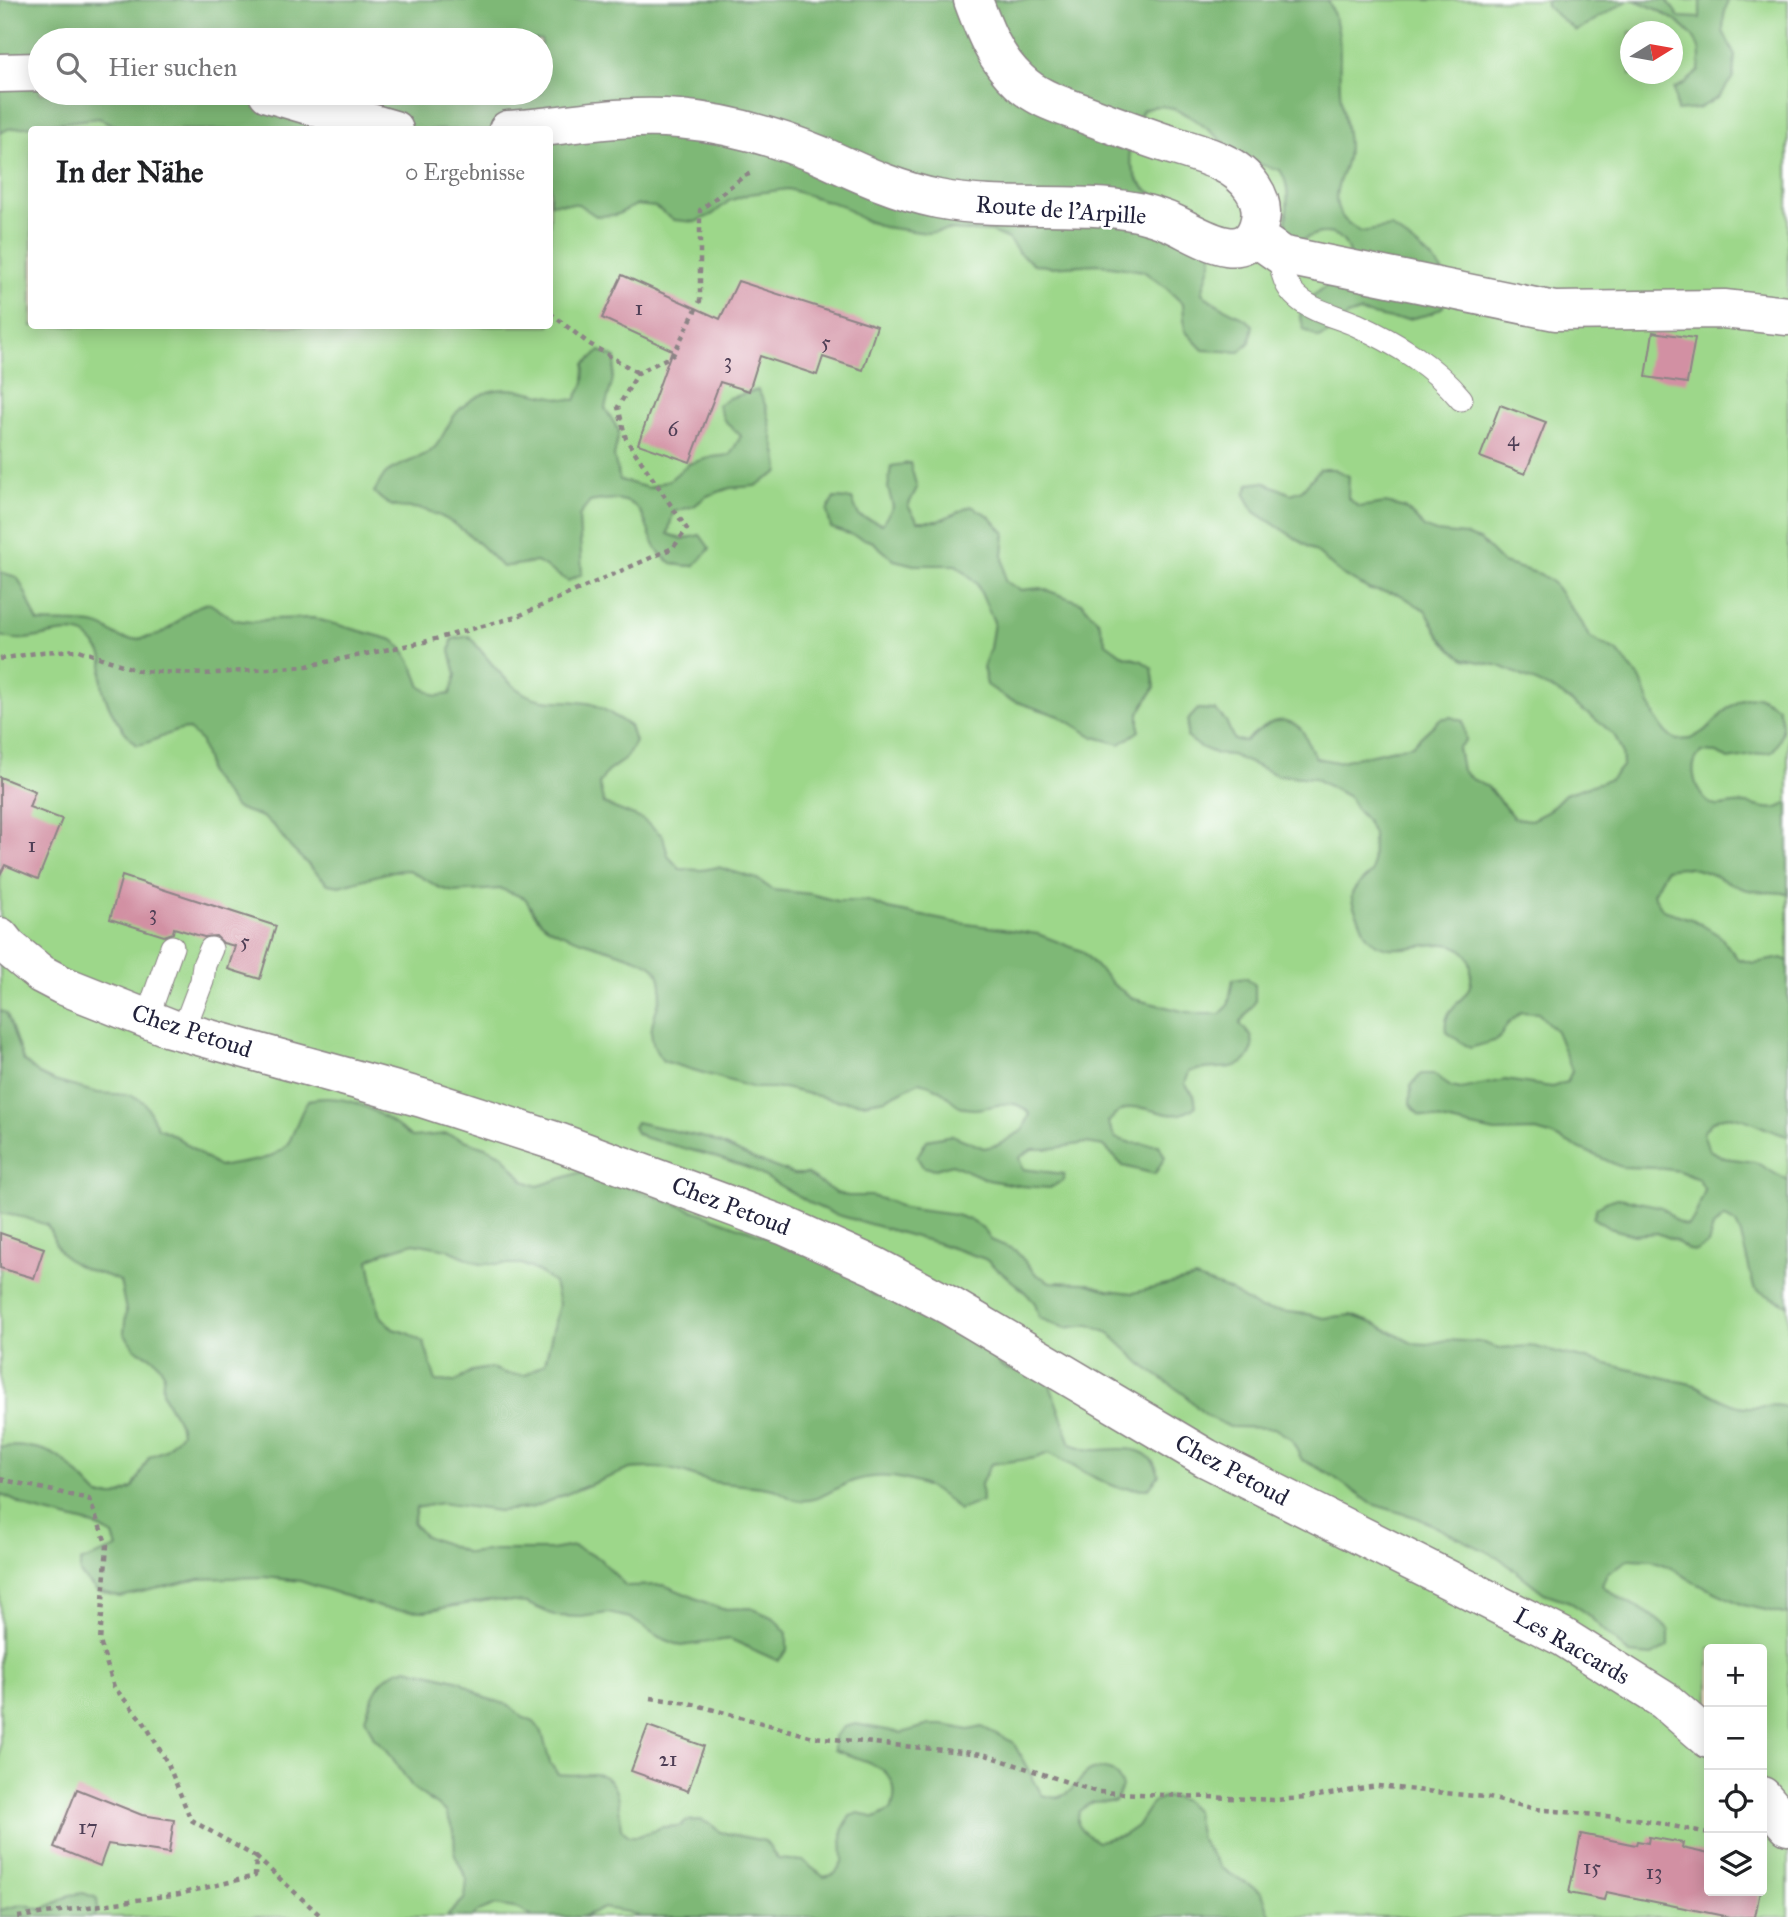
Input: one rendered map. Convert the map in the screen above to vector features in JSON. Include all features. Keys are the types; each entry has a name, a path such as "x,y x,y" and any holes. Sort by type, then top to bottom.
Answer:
{"street":[{"path":"973,0 984,30 1005,66 1020,83 1035,93 1067,108 1223,163 1246,178 1255,190 1268,245 1555,311 1724,309 1788,316"},
{"path":"0,73 28,72"},
{"path":"309,105 380,126"},
{"name":"Route de l'Arpille","path":"553,126 642,118 681,119 777,140 867,176 938,199 995,206 1136,212 1171,222 1229,247 1247,243 1268,245"},
{"name":"Chez Petoud","path":"0,937 41,974 62,985 147,1018 183,1031 422,1098 558,1142 785,1226 919,1289 1206,1458 1425,1569"},
{"name":"Les Raccards","path":"1425,1569 1563,1637 1665,1701 1704,1735"},
{"path":"1767,1802 1788,1826"}],"lane":[{"path":"1268,245 1291,292 1298,299 1310,307 1356,324 1418,358 1446,381 1461,399"},
{"path":"147,1018 172,947"},
{"path":"183,1031 211,949"}],"path":[{"path":"0,659 79,650 139,671 204,674 307,666 424,642 516,617 673,548 687,528 626,439 618,407 638,373 673,355 700,302 699,210 744,176 756,172"},
{"path":"553,315 588,343 638,373"},
{"path":"0,1479 89,1499 107,1545 100,1642 114,1687 145,1724 167,1764 191,1819 256,1857 322,1917"},
{"path":"651,1698 689,1703 813,1737 982,1754 1097,1792 1273,1800 1306,1798 1377,1786 1485,1797 1536,1809 1636,1819 1704,1832"},
{"path":"18,1917 179,1894 237,1881 255,1876 256,1857"}],"green space":[{"path":"0,0 1788,0 1788,1917 0,1917"},
{"path":"0,0 1328,0 1339,35 1340,89 1348,141 1347,158 1336,193 1338,210 1346,221 1361,232 1391,227 1430,258 1445,278 1443,307 1430,314 1409,319 1391,319 1359,312 1347,316 1336,329 1319,338 1304,329 1300,315 1307,300 1350,269 1348,250 1342,239 1324,233 1298,241 1286,239 1288,195 1280,170 1248,159 1182,112 1159,106 1143,110 1134,128 1129,145 1132,166 1141,184 1151,193 1198,214 1206,224 1212,239 1213,252 1202,293 1253,325 1250,342 1240,352 1203,350 1185,331 1183,304 1143,271 1098,264 1051,267 1034,264 1020,254 1008,239 992,232 949,230 927,233 883,227 860,218 843,206 788,189 749,194 729,201 712,215 695,222 674,220 655,207 636,205 616,215 596,216 578,204 553,203 553,126 115,126 99,118 8,129 0,133"},
{"path":"1548,0 1629,0 1576,31 1546,6"},
{"path":"1634,0 1667,0 1679,17 1700,18 1700,0 1728,0 1723,31 1735,56 1733,77 1719,97 1698,109 1677,111 1674,89 1699,71 1699,49 1683,27 1683,21 1675,21"},
{"path":"600,351 616,358 605,408 619,431 614,457 620,480 649,488 671,479 688,464 730,455 741,436 724,420 718,405 729,398 758,390 765,404 779,472 755,486 730,488 707,496 694,506 673,512 668,534 683,539 700,535 710,549 694,566 674,564 660,553 638,509 628,502 613,499 590,502 579,516 582,574 568,581 537,562 502,567 459,527 439,515 388,504 374,492 389,471 432,450 459,410 488,392 515,390 575,400 584,383 585,364"},
{"path":"910,463 917,488 908,506 918,521 938,521 971,506 988,515 1005,533 1005,581 1020,590 1041,588 1082,603 1099,622 1106,643 1124,656 1142,661 1152,668 1155,687 1139,713 1139,731 1120,744 1094,737 1059,716 1008,699 987,685 983,667 990,648 994,622 977,584 968,575 956,565 914,565 894,560 873,542 831,528 827,511 834,498 852,499 859,516 882,524 893,507 888,488 891,466"},
{"path":"1320,469 1334,469 1349,476 1348,498 1359,507 1385,503 1405,508 1425,528 1480,540 1503,563 1540,574 1553,583 1589,637 1618,652 1641,680 1655,717 1666,733 1677,740 1690,739 1706,730 1728,708 1742,699 1758,696 1778,707 1782,731 1772,752 1729,759 1716,753 1701,752 1695,761 1694,774 1706,801 1718,806 1742,804 1778,808 1788,802 1788,893 1744,889 1697,869 1677,867 1666,869 1653,894 1663,910 1694,920 1720,936 1738,959 1754,963 1782,958 1788,961 1788,1136 1731,1117 1721,1117 1703,1133 1709,1150 1725,1158 1755,1162 1788,1181 1788,1306 1754,1288 1741,1235 1736,1224 1724,1217 1713,1227 1708,1244 1696,1251 1688,1250 1675,1240 1657,1233 1634,1235 1609,1228 1593,1218 1597,1207 1618,1198 1661,1207 1687,1226 1694,1218 1705,1190 1698,1179 1679,1171 1621,1167 1536,1131 1495,1132 1419,1115 1410,1104 1411,1086 1421,1074 1433,1074 1451,1087 1461,1089 1505,1080 1552,1087 1567,1082 1572,1071 1556,1031 1538,1013 1521,1012 1507,1025 1498,1040 1470,1048 1446,1032 1448,1014 1468,991 1471,983 1469,959 1459,948 1447,944 1391,948 1378,945 1367,936 1352,896 1356,887 1372,872 1373,834 1349,797 1314,778 1277,775 1231,755 1217,754 1200,747 1187,737 1188,720 1198,709 1215,710 1226,721 1234,740 1245,741 1271,723 1285,721 1302,730 1316,758 1337,762 1412,745 1440,719 1451,717 1463,721 1466,740 1458,748 1462,770 1488,787 1514,818 1531,820 1547,812 1565,794 1611,779 1623,765 1622,752 1616,738 1603,725 1556,691 1500,666 1465,659 1451,649 1439,635 1426,611 1399,594 1370,590 1341,574 1315,551 1255,512 1245,495 1249,484 1264,482 1291,494 1302,490"},
{"path":"0,572 17,577 38,622 93,624 126,639 154,636 193,609 209,603 235,620 252,622 313,618 393,640 407,656 421,687 437,696 450,694 456,675 450,651 452,639 469,636 501,674 522,692 539,699 592,704 630,726 635,742 625,759 607,772 599,784 604,804 642,819 663,836 668,856 680,869 702,870 718,867 757,879 773,890 811,894 837,901 868,901 888,909 953,922 1038,934 1082,951 1114,985 1134,999 1182,1011 1220,1014 1228,1006 1233,979 1246,977 1255,985 1255,1002 1240,1024 1252,1037 1253,1048 1247,1059 1239,1065 1189,1072 1185,1084 1194,1095 1196,1106 1186,1112 1177,1115 1131,1108 1119,1112 1108,1122 1115,1138 1132,1143 1159,1145 1165,1157 1155,1174 1123,1166 1104,1146 1086,1143 1032,1149 1019,1158 1023,1169 1064,1174 1064,1180 1050,1188 988,1180 952,1164 936,1169 923,1167 917,1157 927,1140 952,1135 984,1148 998,1145 1023,1130 1030,1114 1014,1104 981,1109 962,1107 938,1089 919,1082 886,1099 863,1103 835,1100 783,1088 754,1088 663,1061 652,1036 652,1025 661,993 660,982 656,970 650,965 559,933 541,921 525,898 501,889 454,892 440,888 409,870 393,871 340,886 328,884 291,848 274,826 262,817 236,808 208,773 200,740 188,729 144,744 137,745 131,739 107,700 102,684 102,655 87,637 66,632 21,639 0,635"},
{"path":"0,1010 7,1014 23,1060 39,1074 98,1093 132,1095 145,1103 158,1128 181,1140 219,1167 268,1157 285,1147 308,1100 323,1098 350,1101 376,1112 412,1137 447,1134 488,1148 503,1155 524,1181 538,1186 584,1171 856,1269 863,1285 873,1294 886,1299 903,1299 989,1347 996,1361 1005,1369 1016,1370 1031,1366 1045,1371 1071,1444 1090,1450 1123,1449 1141,1452 1155,1464 1159,1475 1148,1489 1119,1488 1049,1453 1036,1458 991,1464 981,1484 982,1501 959,1510 935,1491 892,1477 861,1479 817,1498 803,1500 793,1499 773,1489 714,1482 660,1468 642,1468 630,1469 531,1508 499,1511 441,1503 416,1508 413,1523 423,1535 468,1553 551,1550 573,1546 599,1558 626,1586 664,1585 722,1609 751,1608 774,1618 787,1633 787,1651 778,1661 730,1639 681,1646 659,1637 630,1618 608,1613 581,1617 556,1616 526,1603 490,1600 425,1611 397,1610 382,1608 300,1581 264,1577 199,1579 120,1597 97,1591 80,1574 80,1562 117,1548 113,1536 94,1525 34,1510 0,1494 0,1447 19,1446 47,1451 67,1464 99,1496 117,1496 133,1488 149,1457 165,1450 181,1433 163,1393 164,1373 155,1359 135,1349 124,1333 126,1311 120,1281 87,1270 65,1257 47,1225 0,1213","holes":["414,1243 447,1249 480,1264 522,1264 554,1283 559,1304 545,1363 525,1375 508,1374 490,1368 472,1371 455,1382 436,1381 424,1343 408,1333 393,1329 379,1314 369,1260"]},
{"path":"636,1122 710,1139 793,1174 807,1174 836,1193 871,1196 903,1208 956,1215 973,1221 991,1240 1015,1250 1036,1274 1050,1282 1085,1283 1108,1290 1133,1293 1195,1278 1231,1291 1259,1309 1323,1318 1351,1315 1378,1325 1412,1343 1428,1344 1446,1340 1481,1342 1498,1348 1532,1346 1695,1385 1735,1405 1777,1405 1788,1408 1788,1615 1743,1605 1652,1560 1629,1559 1607,1574 1602,1585 1662,1623 1669,1631 1669,1646 1652,1656 1629,1654 1570,1602 1544,1593 1498,1557 1418,1518 1372,1504 1328,1473 1302,1460 1291,1439 1274,1428 1230,1427 1205,1415 1184,1394 1145,1367 1109,1333 1090,1325 1065,1328 1039,1318 1035,1303 985,1259 834,1214 751,1169 646,1138 636,1133 633,1127"},
{"path":"407,1668 460,1681 485,1698 509,1705 522,1717 534,1722 542,1732 550,1763 558,1774 601,1775 613,1785 619,1802 621,1829 629,1836 639,1836 662,1827 680,1826 686,1821 701,1820 720,1832 765,1841 778,1859 803,1861 824,1877 835,1874 843,1860 842,1831 850,1816 859,1813 875,1818 891,1810 894,1796 893,1784 880,1768 834,1750 834,1737 844,1727 856,1724 902,1733 929,1725 969,1730 982,1727 1013,1742 1042,1795 1064,1795 1086,1774 1097,1769 1108,1770 1116,1775 1122,1787 1115,1802 1093,1802 1079,1811 1078,1822 1081,1830 1098,1841 1124,1835 1137,1826 1152,1803 1163,1797 1174,1797 1186,1802 1195,1811 1200,1839 1221,1868 1262,1893 1271,1917 640,1917 604,1908 582,1917 533,1917 519,1909 496,1905 476,1913 473,1917 446,1917 465,1898 467,1880 455,1855 454,1833 446,1812 413,1788 387,1750 374,1738 365,1718 383,1680"},
{"path":"83,1893 97,1898 98,1909 94,1917 0,1917 0,1910 24,1904 42,1910 70,1895"}],"building":[{"path":"622,275 720,319 738,281 877,326 863,370 823,357 817,375 760,356 749,391 720,382 690,462 638,444 672,350 602,318"},
{"path":"1653,332 1695,338 1687,383 1646,377"},
{"path":"1500,405 1546,422 1525,474 1480,457"},
{"path":"0,777 35,791 29,807 62,819 38,879 5,865 0,875"},
{"path":"122,876 276,926 260,979 228,969 235,946 223,943 216,936 204,937 174,928 173,933 164,936 110,919"},
{"path":"0,1233 44,1248 34,1278 0,1268"},
{"path":"648,1726 704,1746 688,1791 631,1771"},
{"path":"77,1789 142,1815 174,1820 169,1853 108,1844 100,1866 54,1847"},
{"path":"1581,1834 1636,1845 1637,1841 1648,1843 1649,1837 1683,1843 1682,1848 1704,1853 1704,1896 1759,1896 1755,1917 1729,1917 1606,1892 1604,1900 1569,1893"}]}
